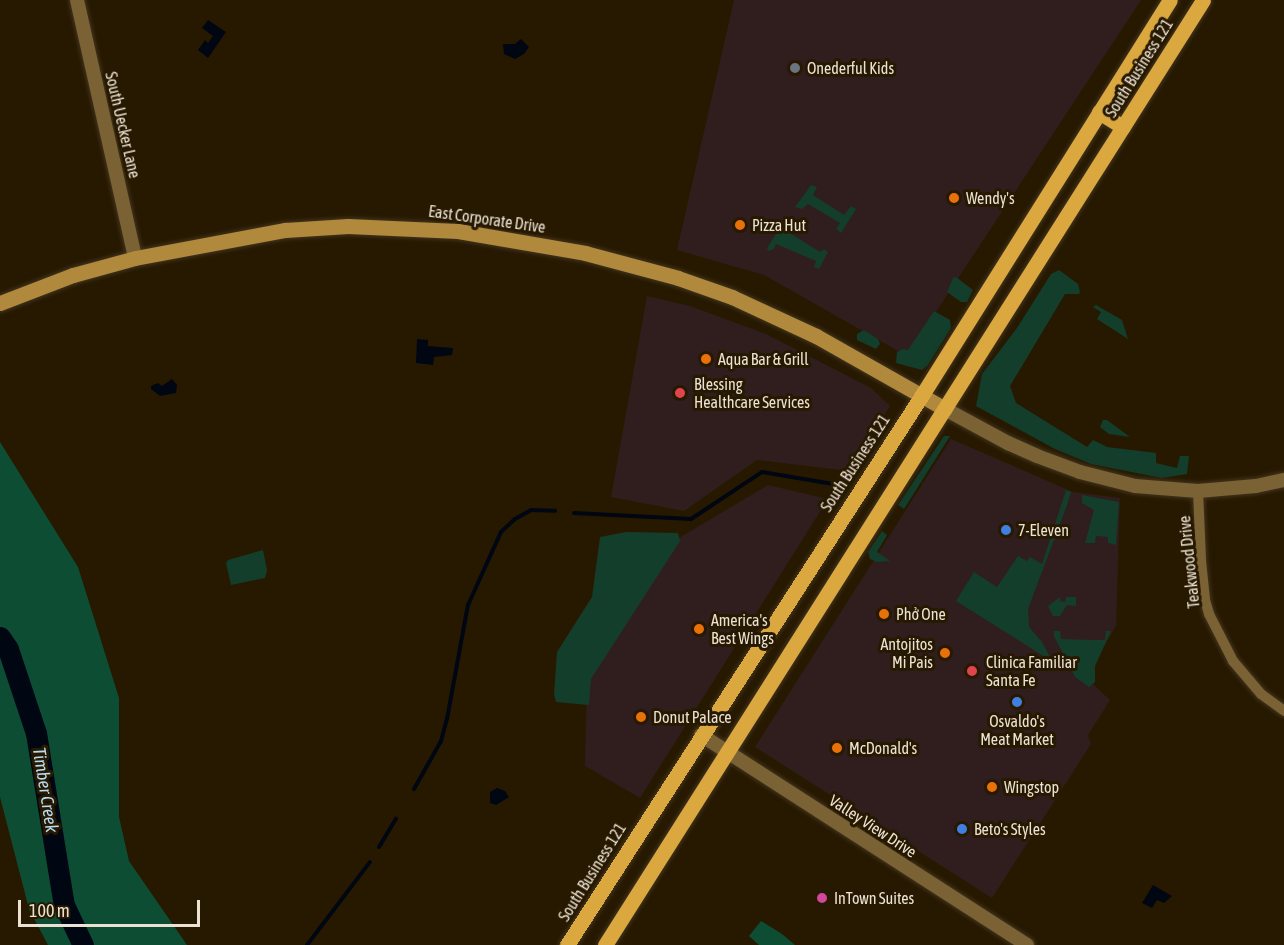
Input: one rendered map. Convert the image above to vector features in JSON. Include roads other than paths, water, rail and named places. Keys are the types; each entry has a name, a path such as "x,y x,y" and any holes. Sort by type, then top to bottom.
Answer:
{"main road":[{"name":"South Business 121","path":"567,945 922,395 1170,0"},
{"name":"South Business 121","path":"605,945 1203,0"},
{"path":"1099,111 1123,127"},
{"name":"East Corporate Drive","path":"0,303 73,275 135,258 285,230 348,226 458,231 535,243 650,270 732,297 816,336 945,409"}],"street":[{"name":"South Uecker Lane","path":"77,0 135,258"},
{"path":"945,409 1008,443 1080,472 1134,486 1198,491 1256,486 1284,480"},
{"name":"Teakwood Drive","path":"1198,491 1202,571 1209,614 1233,661 1261,694 1284,711"},
{"name":"Valley View Drive","path":"701,735 1027,945"}],"waterway":[{"path":"574,513 691,519 762,472 839,485"},
{"path":"414,789 441,741 468,605 501,532 515,519 531,510 555,511"},
{"name":"Timber Creek","path":"0,637 8,649 36,733 64,905 83,945"},
{"path":"379,847 396,819"},
{"path":"307,945 370,862"}],"place":[{"name":"Onederful Kids","path":"795,68"},
{"name":"Wendy's","path":"954,198"},
{"name":"Pizza Hut","path":"740,225"},
{"name":"Aqua Bar & Grill","path":"706,359"},
{"name":"Blessing Healthcare Services","path":"680,393"},
{"name":"7-Eleven","path":"1006,530"},
{"name":"Phở One","path":"884,614"},
{"name":"America's Best Wings","path":"699,629"},
{"name":"Antojitos Mi Pais","path":"945,653"},
{"name":"Clinica Familiar Santa Fe","path":"972,671"},
{"name":"Osvaldo's Meat Market","path":"1017,702"},
{"name":"Donut Palace","path":"641,717"},
{"name":"McDonald's","path":"837,748"},
{"name":"Wingstop","path":"992,787"},
{"name":"Beto's Styles","path":"962,829"},
{"name":"InTown Suites","path":"822,898"}]}
